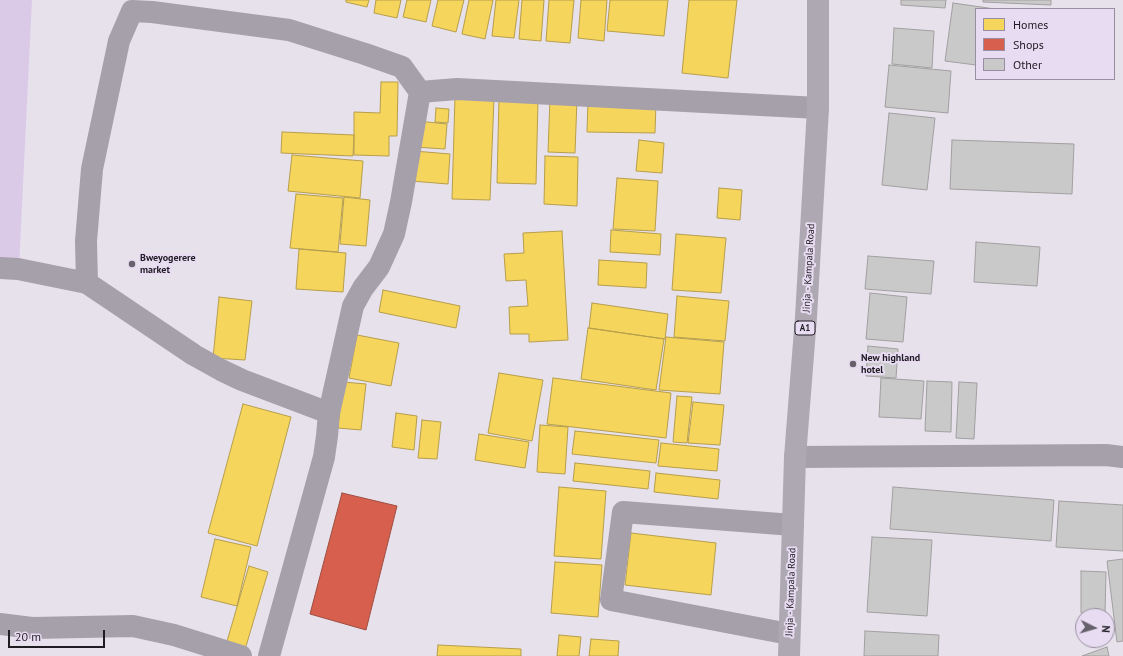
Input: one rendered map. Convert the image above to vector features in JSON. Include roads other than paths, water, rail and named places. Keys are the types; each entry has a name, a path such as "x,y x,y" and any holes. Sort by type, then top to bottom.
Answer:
{"highway":[{"name":"Jinja - Kampala Road","path":"789,656 795,457 806,316 818,108 818,0"}],"street":[{"path":"87,283 86,241 92,169 118,41 130,5 152,12 289,30 402,67 420,92 394,234 379,267 363,288 353,306 329,413 324,457 269,656"},
{"path":"420,92 457,89 818,108"},
{"path":"0,268 18,269 87,283 194,355 221,370 242,380 329,413"},
{"path":"795,457 1082,455 1123,457"},
{"path":"789,634 612,600 623,512 793,525"},
{"path":"0,624 32,628 133,626 174,635 241,656"}],"place":[{"name":"Bweyogerere market","path":"132,264"},
{"name":"New highland hotel","path":"853,364"}]}
